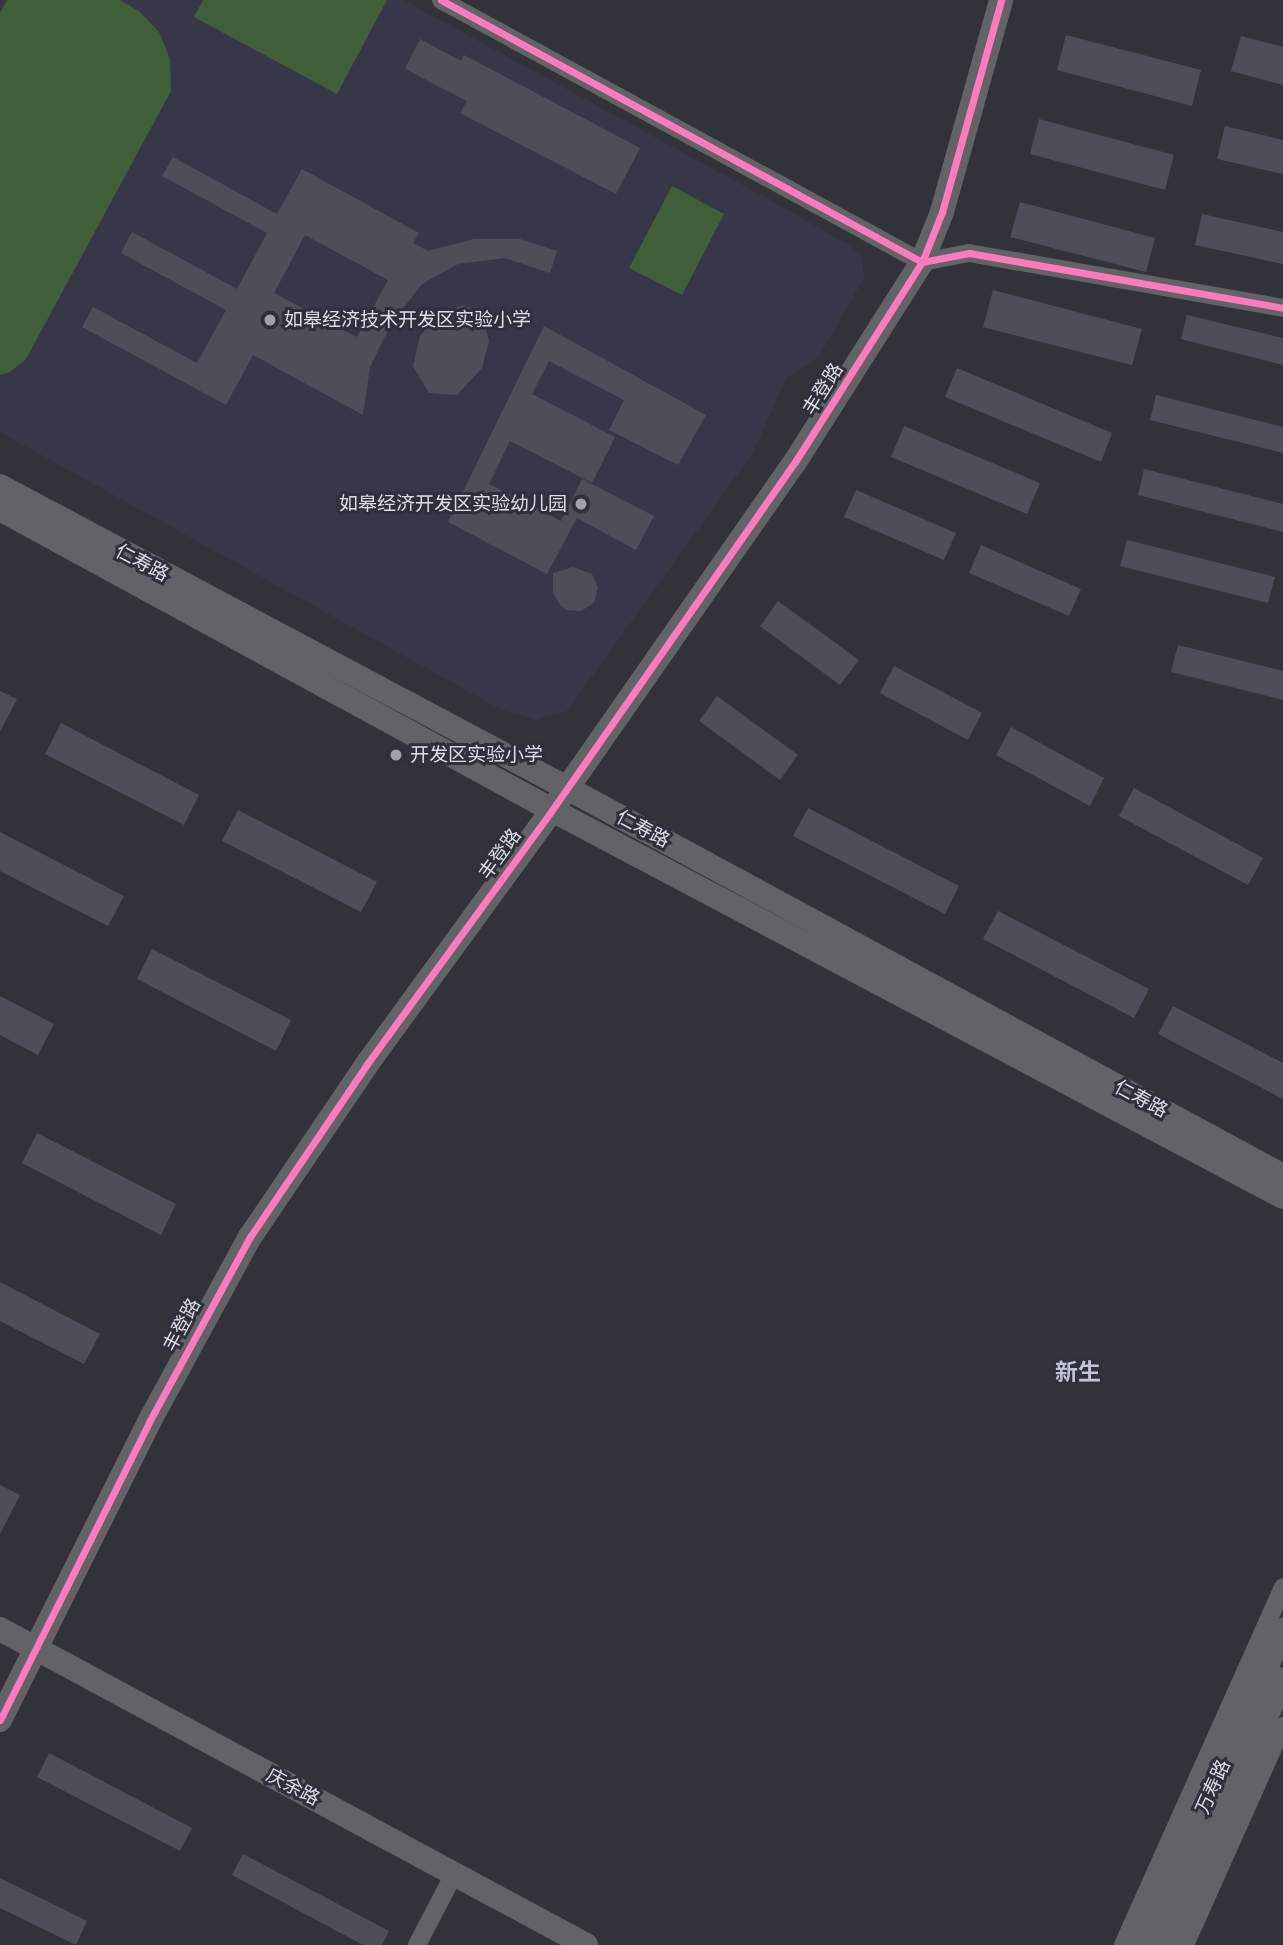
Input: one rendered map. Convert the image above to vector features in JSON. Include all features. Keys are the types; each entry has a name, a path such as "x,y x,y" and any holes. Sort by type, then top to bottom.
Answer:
{"main road":[{"name":"丰登路","path":"0,1720 203,1318 250,1237 367,1064 552,810 795,463 922,262 942,212 1001,0"},
{"name":"仁寿路","path":"0,486 567,788 1283,1176"},
{"name":"仁寿路","path":"0,509 552,810 1283,1197"},
{"name":"庆余路","path":"0,1629 586,1945"},
{"name":"万寿路","path":"1143,1945 1283,1630"},
{"name":"万寿路","path":"1164,1945 1283,1679"}],"street":[{"path":"441,0 922,262 969,253 1283,308"},
{"path":"1123,1945 1283,1587"},
{"path":"1185,1945 1283,1726"},
{"path":"417,1945 454,1874"}],"shaded area":[{"name":"如皋经济技术开发区实验小学","path":"0,0 403,0 757,193 849,245 862,258 864,278 818,358 787,378 752,454 567,711 536,720 502,710 0,432"}],"green space":[{"path":"7,0 120,0 140,12 159,32 170,59 171,91 26,359 10,372 0,375 0,13"},
{"path":"203,0 387,0 337,94 194,17"},
{"path":"672,186 724,214 682,295 629,268"}],"building":[{"path":"1066,35 1201,70 1192,106 1057,70"},
{"path":"1241,36 1283,47 1283,85 1231,71"},
{"path":"420,39 461,61 464,55 640,148 616,194 460,113 467,101 405,69"},
{"path":"1039,119 1174,155 1165,190 1030,154"},
{"path":"1225,126 1283,140 1283,174 1217,159"},
{"path":"173,157 277,214 302,169 419,233 413,243 428,251 474,239 520,239 557,251 550,273 505,258 458,264 422,284 391,324 370,367 363,415 253,355 226,405 82,327 93,307 197,363 226,310 121,253 132,232 237,289 267,233 162,176","holes":["305,235 388,280 357,337 274,293"]},
{"path":"1020,202 1155,238 1146,272 1010,237"},
{"path":"1202,214 1283,232 1283,264 1195,245"},
{"path":"993,290 1142,329 1132,365 983,327"},
{"path":"464,305 482,315 489,341 482,368 457,395 429,393 413,366 420,336 439,313"},
{"path":"1187,315 1283,338 1283,365 1181,339"},
{"path":"544,326 706,415 678,465 609,430 624,400 549,361 532,394 615,437 592,483 510,441 489,484 561,521 582,479 654,516 636,550 577,518 547,574 448,522"},
{"path":"957,368 1112,433 1101,462 945,397"},
{"path":"1156,395 1283,427 1283,453 1150,420"},
{"path":"904,426 1040,483 1027,514 891,457"},
{"path":"1144,469 1283,504 1283,532 1138,495"},
{"path":"856,490 956,533 944,560 844,517"},
{"path":"1127,540 1275,577 1268,603 1120,566"},
{"path":"981,545 1081,589 1069,616 969,573"},
{"path":"573,567 592,574 598,588 594,603 581,611 566,610 553,592 553,573"},
{"path":"778,601 859,660 840,685 760,626"},
{"path":"1178,645 1283,671 1283,700 1171,672"},
{"path":"894,666 982,713 968,740 880,693"},
{"path":"0,691 17,699 0,732"},
{"path":"717,696 798,755 780,780 699,721"},
{"path":"61,723 199,795 184,825 45,754"},
{"path":"1011,727 1104,778 1090,806 996,755"},
{"path":"1134,788 1263,858 1248,885 1119,816"},
{"path":"808,808 959,886 945,914 793,836"},
{"path":"238,810 377,882 361,912 222,841"},
{"path":"0,832 124,896 108,926 0,871"},
{"path":"998,911 1149,989 1134,1018 983,939"},
{"path":"152,949 291,1020 276,1051 137,979"},
{"path":"0,996 54,1024 38,1055 0,1035"},
{"path":"1173,1006 1283,1063 1283,1099 1158,1034"},
{"path":"37,1133 176,1204 161,1235 22,1163"},
{"path":"0,1282 100,1334 84,1364 0,1321"},
{"path":"0,1485 20,1495 0,1534"},
{"path":"49,1753 192,1828 180,1851 37,1777"},
{"path":"243,1854 389,1931 382,1945 363,1945 232,1875"},
{"path":"0,1878 87,1921 76,1945 0,1908"}],"cycle path":[{"path":"441,0 922,262 969,253 1283,308"},
{"path":"0,1720 149,1422 250,1237 367,1064 552,810 795,462 922,262 942,212 1001,0"}],"place":[{"name":"如皋经济技术开发区实验小学","path":"270,320"},
{"name":"如皋经济开发区实验幼儿园","path":"581,504"},
{"name":"开发区实验小学","path":"396,755"}],"district":[{"name":"新生","path":"1078,1372"}]}
